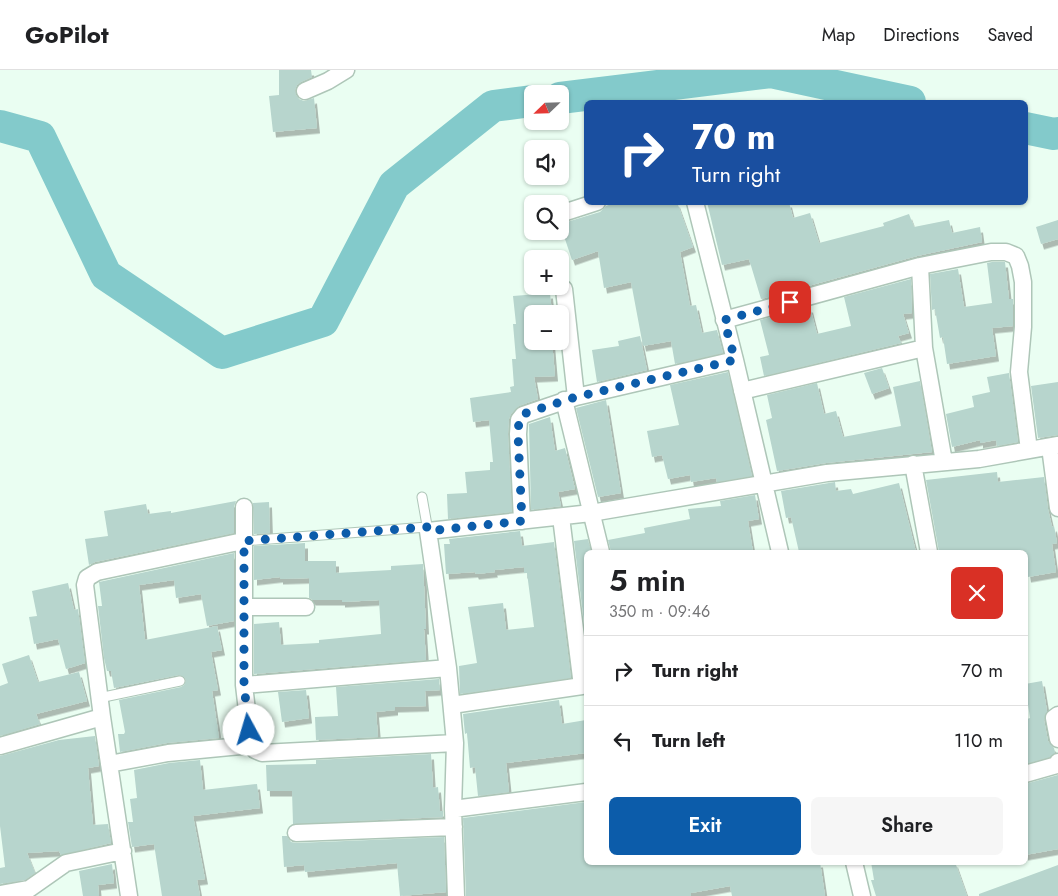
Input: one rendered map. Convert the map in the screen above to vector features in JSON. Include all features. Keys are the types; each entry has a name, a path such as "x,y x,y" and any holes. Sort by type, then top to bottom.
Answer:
{"street":[{"path":"305,91 328,81 346,70"},
{"path":"569,211 588,205"},
{"path":"696,205 735,360 780,550"},
{"path":"724,320 920,266 991,252 1006,252 1016,256 1023,282 1023,327 1019,372 1029,450"},
{"path":"920,266 924,348 944,462"},
{"path":"564,295 570,398 591,513 600,550"},
{"path":"742,391 924,348"},
{"path":"522,521 518,434 519,420 523,414 570,398 735,360"},
{"path":"456,896 454,809 456,743 448,668 427,529 591,513 827,473 979,459 1054,446 1058,508"},
{"path":"913,464 929,550"},
{"path":"244,507 244,685 251,745 254,750 262,754 456,743"},
{"path":"452,705 582,686 561,516"},
{"path":"128,896 99,698 85,585 87,578 97,572 244,541"},
{"path":"244,607 306,606"},
{"path":"244,685 448,668"},
{"path":"1058,715 1054,718 1058,739"},
{"path":"0,746 102,717"},
{"path":"109,764 168,753 251,745"},
{"path":"1028,773 1057,765 1058,762"},
{"path":"454,809 584,792"},
{"path":"296,833 454,827"},
{"path":"0,894 29,889 66,863 122,851"},
{"path":"855,865 862,896"}],"lane":[{"path":"244,541 427,529 422,498"},
{"path":"99,698 180,682"}],"building":[{"path":"279,70 311,70 312,77 297,85 295,90 299,99 304,101 314,98 317,128 273,132 269,96 279,95"},
{"path":"609,205 678,205 693,247 680,252 690,306 696,305 702,333 717,330 723,353 675,364 671,341 643,346 631,282 604,288 598,251 572,260 565,240 569,240 569,221 600,212"},
{"path":"708,205 790,205 793,218 810,213 819,243 884,226 883,223 909,214 914,227 949,220 952,233 980,227 982,242 917,256 761,299 749,259 722,265"},
{"path":"1058,220 1058,239 1041,244 1036,227"},
{"path":"1005,262 1009,299 1013,299 1013,326 992,328 996,356 947,364 943,337 940,338 935,309 932,310 930,274 958,269 964,307 992,303 987,263"},
{"path":"911,279 912,313 903,314 909,333 898,336 901,343 764,376 760,357 769,355 760,320 810,307 817,334 851,326 844,297"},
{"path":"550,295 551,305 524,305 524,350 553,350 555,376 534,377 538,399 519,406 509,419 512,512 448,519 447,494 467,493 465,472 490,470 490,462 493,462 489,420 473,422 470,398 511,392 510,387 514,386 512,359 516,359 513,324 516,324 513,296"},
{"path":"640,336 647,370 597,382 592,350 619,346 618,341"},
{"path":"882,368 889,388 872,394 864,373"},
{"path":"728,372 752,476 717,482 716,478 691,482 690,475 668,479 662,455 652,457 647,431 679,425 670,385"},
{"path":"1009,373 1018,442 997,446 996,440 980,443 980,440 952,447 946,414 974,407 972,396 990,392 987,377"},
{"path":"920,381 932,452 826,463 777,471 766,420 772,418 767,395 817,383 824,414 836,411 843,437 901,426 893,387"},
{"path":"1058,382 1058,435 1038,438 1031,386"},
{"path":"606,400 621,493 598,497 576,408"},
{"path":"550,417 555,451 565,448 575,489 558,492 561,506 531,510 529,424"},
{"path":"997,472 998,482 1044,477 1048,509 1057,543 1052,544 1056,572 1028,577 1028,550 939,550 926,480"},
{"path":"835,482 836,491 851,489 853,494 899,483 916,550 799,550 791,517 786,518 781,491"},
{"path":"755,495 759,519 748,521 753,550 610,550 608,540 645,533 644,528 690,519 688,509 721,506 720,501"},
{"path":"236,501 234,507 234,533 95,562 89,565 85,539 108,536 104,511 146,504 148,514 171,511 171,513"},
{"path":"269,502 270,533 254,534 253,503"},
{"path":"520,531 522,546 554,542 571,678 460,694 459,666 477,663 468,607 503,603 506,630 534,627 527,573 524,573 524,567 476,574 475,572 446,574 444,544 450,544 449,539"},
{"path":"588,539 591,550 584,550 584,623 574,541"},
{"path":"305,543 305,561 336,561 336,573 391,570 391,566 423,564 426,660 254,674 254,624 279,622 281,645 319,643 319,640 381,634 379,600 342,602 342,600 313,600 309,598 309,578 280,579 280,577 254,580 254,546"},
{"path":"234,553 234,621 207,626 201,594 176,598 174,580 139,585 145,640 217,626 222,650 211,652 218,690 212,691 219,738 167,743 120,752 118,734 124,734 125,732 119,700 181,687 186,680 179,675 114,688 111,671 107,671 104,658 98,606 102,606 99,582"},
{"path":"68,583 74,610 78,609 85,663 66,669 58,639 34,644 29,617 37,616 32,591"},
{"path":"29,655 38,682 79,672 87,701 36,714 40,724 0,736 0,686 8,683 2,664"},
{"path":"439,679 440,690 425,691 426,706 395,707 395,710 376,712 378,737 316,740 315,717 338,716 336,687"},
{"path":"1042,681 1047,711 1044,720 1048,741 1054,748 1055,753 1050,757 1028,763 1028,719 1030,718 1028,683"},
{"path":"306,690 309,718 282,722 278,692"},
{"path":"559,700 562,724 584,720 584,753 506,763 509,792 478,796 475,767 470,768 467,733 465,734 463,714"},
{"path":"95,736 99,766 88,768 93,825 108,824 111,843 61,855 59,851 27,853 35,873 25,880 0,884 0,868 5,867 0,826 0,756 59,740"},
{"path":"431,754 433,788 438,787 440,811 443,811 443,817 293,824 292,791 267,791 266,765 316,764 316,760"},
{"path":"200,760 203,790 257,784 260,808 193,816 205,879 197,880 200,896 162,896 154,844 132,847 128,822 133,822 130,799 137,798 134,770 169,763"},
{"path":"1058,775 1058,849 1028,854 1028,783"},
{"path":"584,802 584,865 820,865 825,896 732,896 730,886 691,893 691,896 466,896 463,818"},
{"path":"282,836 287,836 291,842 296,843 444,837 446,892 400,896 397,863 305,872 304,865 284,867"},
{"path":"112,864 114,883 98,885 99,896 83,896 79,871"},
{"path":"872,865 956,865 967,896 876,896 871,880 874,880"},
{"path":"1058,865 1058,896 979,896 979,894"}],"waterway":[{"path":"569,97 771,72 901,100"},
{"path":"0,126 40,137 106,275 222,353 323,321 394,185 493,106 524,102"},
{"path":"1028,129 1054,134 1058,133"}],"route":[{"path":"249,730 244,685 244,541 427,527 428,531 522,521 518,434 519,420 523,414 576,397 735,360 724,320 790,302"}]}
